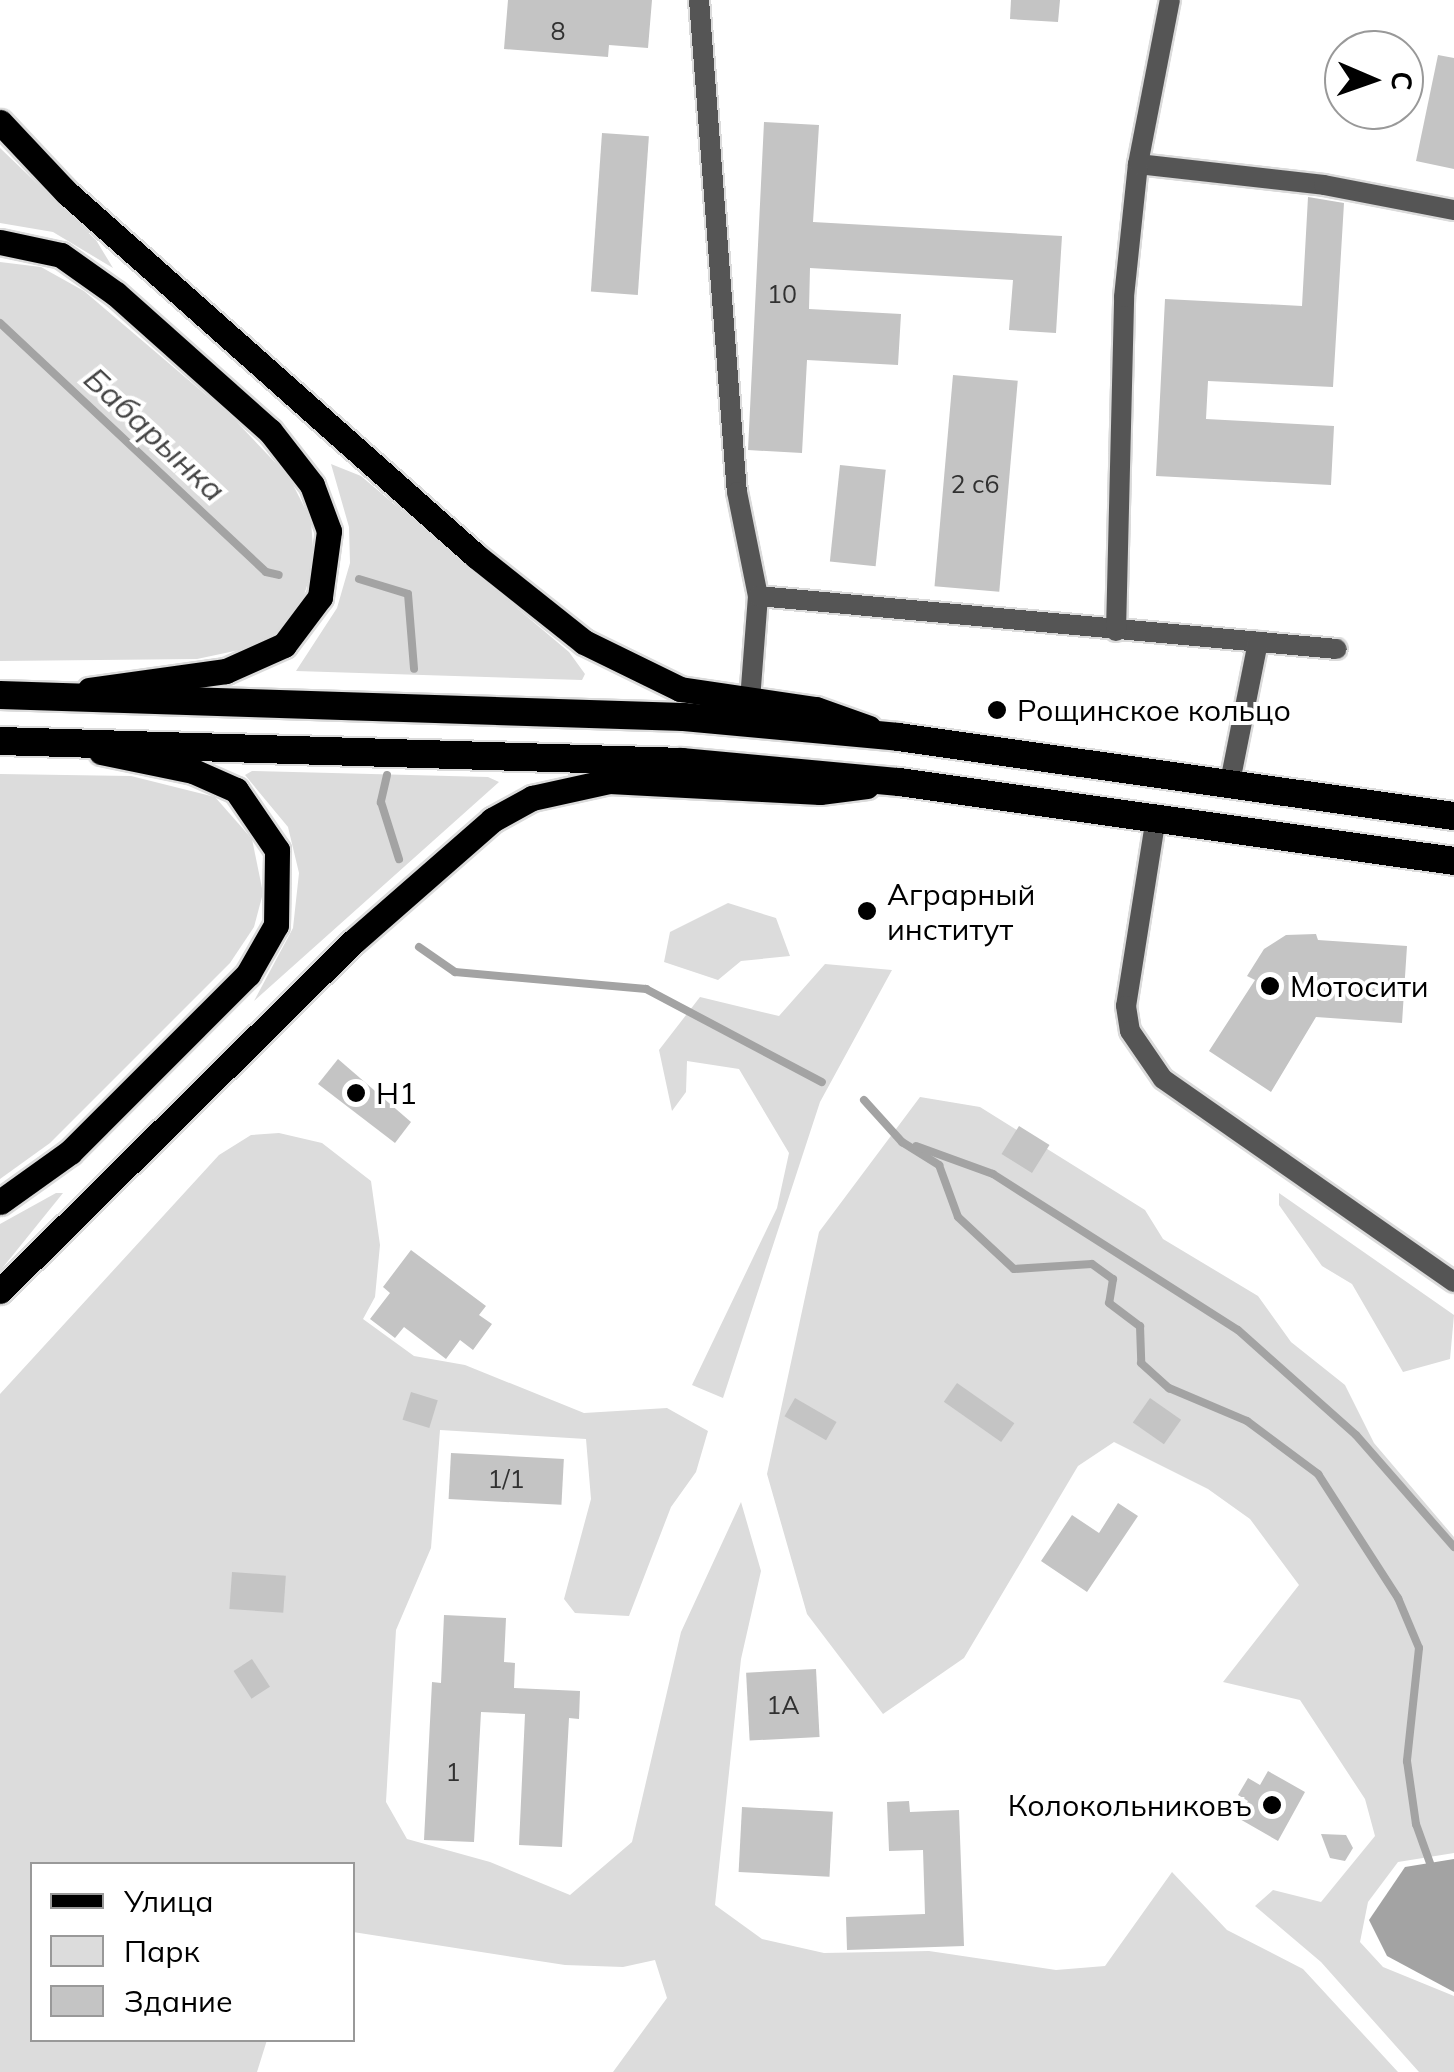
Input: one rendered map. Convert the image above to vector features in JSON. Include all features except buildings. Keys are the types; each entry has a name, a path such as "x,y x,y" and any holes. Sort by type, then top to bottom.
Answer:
{"highway":[{"path":"0,695 546,710 898,737 1454,816"},
{"path":"0,741 559,756 899,782 1454,861"}],"main road":[{"path":"0,122 66,192 536,608 648,677 750,701 816,710 898,737"},
{"path":"0,242 60,255 116,294 270,432 312,484 329,531 320,596 298,631 266,657 226,672 50,695"},
{"path":"0,1202 60,1161 248,974 265,949 280,900 277,850 236,790 193,770 47,742"},
{"path":"0,1291 354,941 463,844 532,798 609,780 820,792 899,782"}],"street":[{"path":"699,0 737,492 758,596 750,701"},
{"path":"1116,630 1124,297 1138,164 1170,0"},
{"path":"1138,164 1324,185 1454,210"},
{"path":"758,596 1338,649"},
{"path":"1230,782 1258,642"},
{"path":"1156,817 1126,1006 1130,1032 1163,1079 1454,1282"}],"green space":[{"path":"0,148 96,240 113,268 53,232 0,223"},
{"path":"0,262 41,267 84,291 232,417 289,477 311,520 314,563 301,605 276,633 244,649 197,659 0,661"},
{"path":"331,464 361,476 569,652 585,674 582,680 296,671 337,608 350,563 349,527"},
{"path":"252,771 488,777 499,782 254,1001 293,928 299,873 288,827 245,775"},
{"path":"0,774 131,776 215,797 252,839 263,893 254,927 230,963 50,1143 0,1179"},
{"path":"728,903 776,918 790,956 741,961 718,980 664,962 670,932"},
{"path":"825,964 892,970 820,1102 723,1398 692,1385 777,1208 789,1153 739,1069 687,1061 686,1092 672,1111 659,1050 700,997 779,1016"},
{"path":"920,1097 980,1107 1145,1210 1163,1239 1258,1296 1291,1342 1345,1385 1374,1443 1454,1537 1454,1853 1398,1862 1368,1902 1360,1942 1383,1967 1454,1996 1454,2072 1419,2072 1321,1962 1255,1906 1273,1890 1321,1902 1375,1836 1365,1799 1300,1700 1223,1682 1299,1585 1250,1519 1208,1489 1114,1442 1078,1466 964,1658 883,1714 807,1614 767,1474 819,1232"},
{"path":"279,1133 322,1143 371,1181 380,1245 375,1297 363,1319 414,1356 465,1365 584,1413 667,1408 708,1431 696,1472 671,1507 629,1616 575,1613 564,1599 591,1499 586,1439 440,1430 431,1548 396,1630 386,1802 407,1839 490,1862 570,1895 632,1842 681,1632 741,1502 761,1571 741,1659 715,1905 762,1939 824,1953 929,1951 1056,1970 1105,1966 1172,1872 1227,1930 1303,1969 1398,2072 613,2072 667,1998 655,1960 623,1967 565,1965 355,1932 355,1862 30,1862 30,2042 266,2042 257,2072 0,2072 0,1394 219,1155 251,1135"},
{"path":"56,1193 63,1193 0,1271 0,1224"},
{"path":"1279,1193 1454,1315 1450,1359 1403,1372 1352,1284 1322,1266 1279,1205"}],"shaded area":[{"path":"1454,1859 1454,1992 1387,1956 1369,1920 1405,1867"}],"waterway":[{"name":"Бабарынка","path":"0,323 266,572 279,575"},
{"name":"Бабарынка","path":"359,579 408,594 414,669"},
{"name":"Бабарынка","path":"387,775 381,802 399,859"},
{"name":"Бабарынка","path":"419,947 455,972 646,989 822,1082"},
{"name":"Бабарынка","path":"864,1100 902,1142 939,1165 958,1217 1014,1269 1092,1264 1113,1279 1109,1303 1140,1326 1141,1363 1169,1388 1247,1421 1318,1474 1398,1598 1419,1648 1407,1761 1416,1824 1431,1866"},
{"path":"916,1146 993,1174 1238,1330 1356,1435 1454,1547"}],"place":[{"name":"Рощинское кольцо","path":"997,710"},
{"name":"Аграрный институт","path":"867,911"},
{"name":"Мотосити","path":"1270,986"},
{"name":"Н1","path":"356,1093"},
{"name":"Колокольниковъ","path":"1272,1805"}]}
